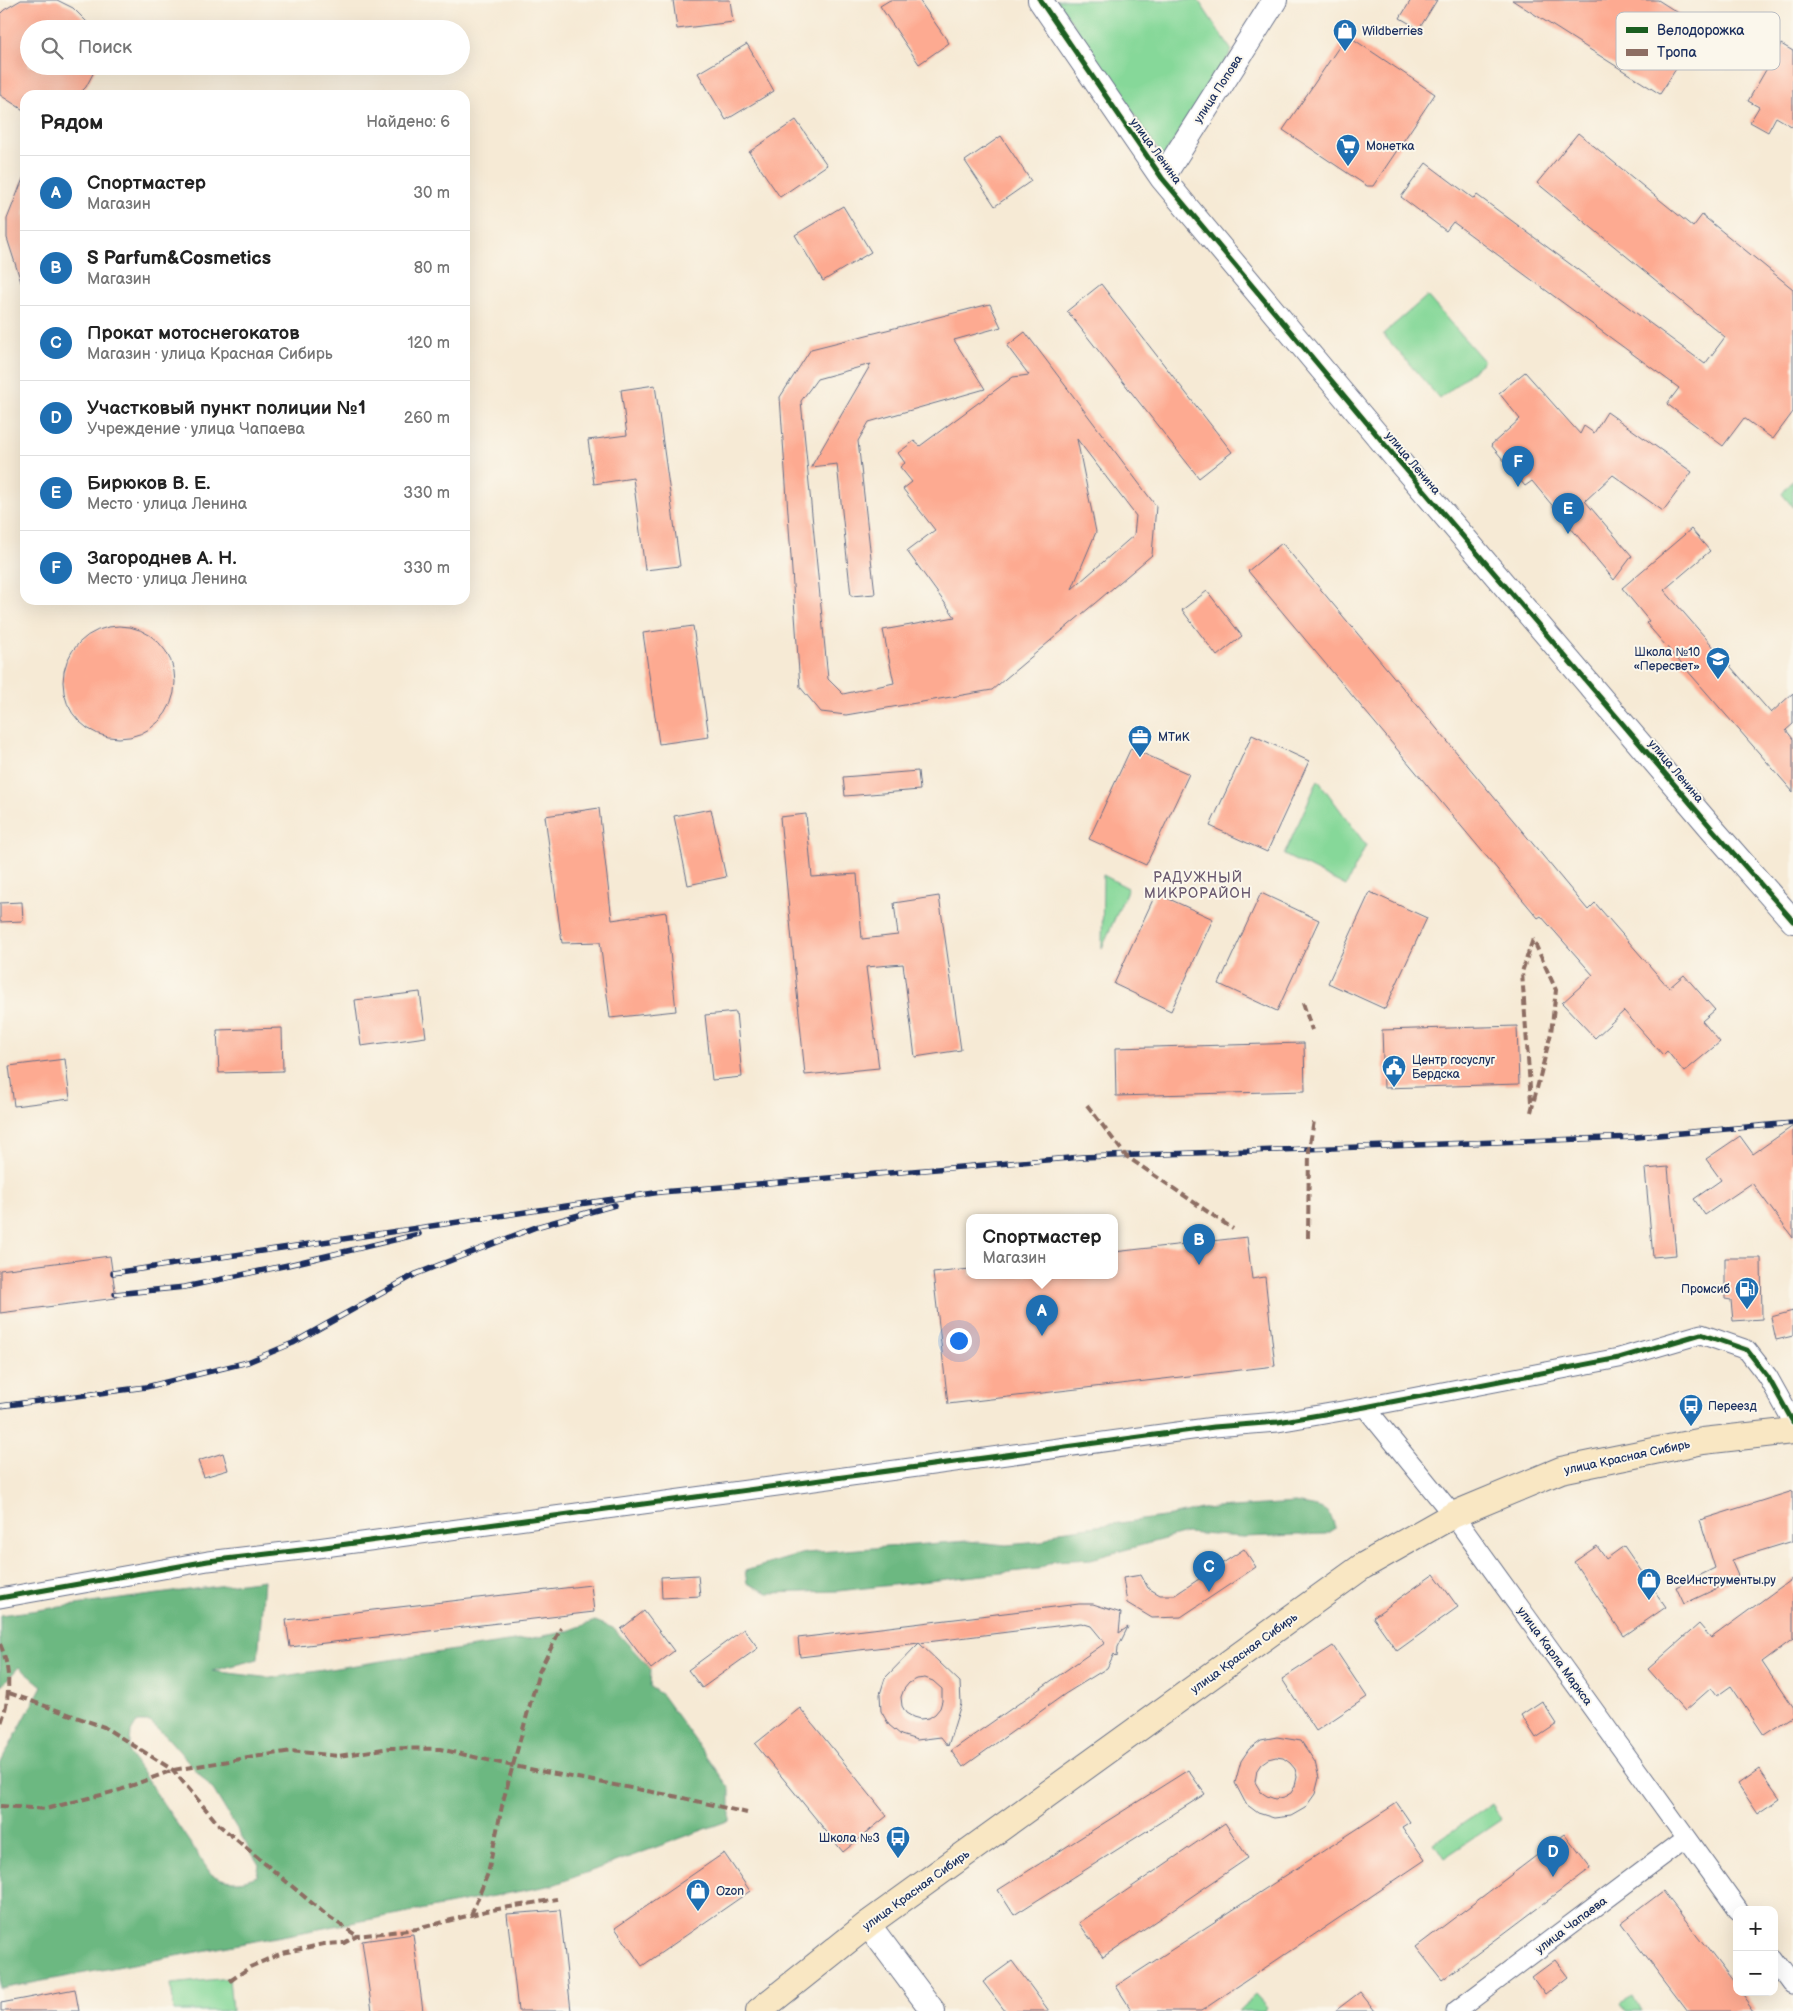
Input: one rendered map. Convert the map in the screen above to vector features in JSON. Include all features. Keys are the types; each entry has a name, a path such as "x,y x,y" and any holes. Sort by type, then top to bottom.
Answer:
{"main road":[{"name":"улица Красная Сибирь","path":"759,2011 868,1924 1363,1566 1453,1515 1561,1470 1702,1441 1793,1431"}],"street":[{"name":"улица Ленина","path":"1040,0 1162,178 1384,444 1793,921"},
{"name":"улица Попова","path":"1162,178 1275,0"},
{"path":"0,1598 208,1561 328,1547 1214,1427 1278,1422 1619,1358 1701,1334 1747,1350 1768,1377 1793,1422"},
{"name":"улица Карла Маркса","path":"1365,1407 1453,1515 1735,1906"},
{"name":"улица Чапаева","path":"1456,2011 1686,1838"},
{"path":"868,1924 933,2011"},
{"path":"1778,1964 1793,1985"}],"green space":[{"path":"1057,0 1198,0 1232,51 1163,157"},
{"path":"1427,296 1484,361 1440,399 1383,334"},
{"path":"1793,479 1793,507 1782,494"},
{"path":"1318,780 1366,845 1346,886 1284,855"},
{"path":"1103,875 1128,888 1102,948"},
{"path":"1295,1503 1321,1508 1326,1511 1333,1520 1335,1528 1326,1534 1243,1537 1186,1533 1091,1559 1054,1561 1038,1569 838,1591 768,1593 747,1583 745,1571 805,1553 967,1541 1006,1545 1041,1542 1060,1531 1171,1516 1201,1509"},
{"path":"264,1580 258,1659 212,1671 271,1678 527,1639 565,1632 595,1621 613,1628 651,1669 650,1687 662,1695 730,1789 730,1820 553,1885 0,1989 0,1764 42,1686 19,1667 0,1687 0,1615","holes":["137,1722 150,1722 166,1736 214,1791 259,1865 257,1876 233,1881 211,1874 129,1753 131,1732"]},
{"path":"1492,1804 1502,1819 1444,1858 1434,1843"},
{"path":"229,1978 232,2011 174,2011 171,1984"},
{"path":"1255,1995 1267,2008 1264,2011 1238,2011"},
{"path":"1634,1996 1642,2011 1626,2011 1621,2003"}],"building":[{"path":"21,0 57,0 73,8 85,20 20,20 20,75 92,75 86,87 83,90 20,90 20,108 0,95 0,14"},
{"path":"673,0 730,0 733,22 677,29"},
{"path":"890,0 919,0 949,43 919,64 880,6"},
{"path":"1411,0 1437,0 1419,29 1400,18"},
{"path":"1512,0 1658,0 1677,12 1616,12 1616,66"},
{"path":"1347,35 1435,94 1373,186 1367,186 1283,130"},
{"path":"747,44 774,91 726,120 698,73"},
{"path":"1781,44 1793,51 1793,127 1776,117 1768,132 1750,122 1759,107 1748,101 1766,70 1780,70"},
{"path":"1622,70 1675,70 1660,94"},
{"path":"796,120 827,165 780,197 749,152"},
{"path":"1578,133 1693,227 1702,215 1793,289 1793,412 1773,439 1744,418 1723,446 1667,404 1679,388 1453,222 1446,231 1401,197 1426,163 1474,199 1477,195 1705,364 1725,337 1537,183"},
{"path":"1001,136 1031,181 995,206 965,161"},
{"path":"20,186 20,279 7,238 7,219"},
{"path":"843,206 871,252 823,281 795,235"},
{"path":"1101,284 1232,452 1199,478 1067,311"},
{"path":"990,304 1001,327 954,340 985,389 869,422 858,441 875,594 851,596 837,464 811,467 871,364 817,379 801,401 828,679 843,694 894,683 883,630 955,617 907,551 935,530 903,489 912,482 900,467 905,463 898,453 914,441 920,446 1013,377 1029,375 1007,346 1025,332 1156,506 1152,555 992,690 846,715 821,712 800,687 780,397 811,349","holes":["1077,439 1136,516 1134,535 1072,589 1096,532"]},
{"path":"1525,372 1580,434 1584,426 1594,433 1607,412 1692,472 1663,511 1613,475 1585,501 1632,556 1614,580 1532,481 1525,486 1491,445 1520,419 1499,393"},
{"path":"655,385 680,566 645,570 633,478 594,484 588,440 627,435 621,390"},
{"path":"1691,529 1710,551 1664,590 1771,713 1793,693 1793,724 1786,730 1793,739 1793,792 1646,623 1649,621 1622,588"},
{"path":"1282,543 1588,910 1595,903 1669,988 1684,975 1715,1010 1702,1021 1720,1042 1684,1072 1667,1051 1663,1055 1624,1011 1595,1038 1562,1003 1593,975 1541,916 1538,918 1248,571"},
{"path":"1207,591 1242,636 1217,656 1182,610"},
{"path":"119,626 141,630 159,642 171,660 175,682 171,704 159,722 141,734 119,738 97,734 79,722 67,704 63,682 67,660 79,642 97,630"},
{"path":"693,626 709,737 659,744 643,633"},
{"path":"1252,735 1309,761 1267,852 1210,826"},
{"path":"1131,748 1189,774 1146,865 1089,839"},
{"path":"918,771 920,790 845,796 843,777"},
{"path":"599,808 612,920 666,912 676,1011 610,1018 600,942 562,943 545,816"},
{"path":"711,809 726,877 688,885 674,816"},
{"path":"806,814 812,877 857,874 862,939 898,935 894,903 939,896 961,1050 915,1057 903,964 866,967 879,1068 805,1075 780,817"},
{"path":"1370,892 1427,918 1385,1009 1328,983"},
{"path":"1156,893 1213,919 1171,1011 1114,984"},
{"path":"1261,893 1319,920 1277,1011 1219,984"},
{"path":"22,902 23,921 0,922 0,903"},
{"path":"420,992 426,1037 361,1046 355,1000"},
{"path":"736,1012 742,1077 712,1080 705,1015"},
{"path":"1517,1026 1519,1084 1384,1088 1382,1030"},
{"path":"282,1028 283,1071 219,1073 217,1030"},
{"path":"1304,1043 1305,1091 1116,1096 1115,1048"},
{"path":"65,1059 70,1099 14,1106 9,1066"},
{"path":"1793,1126 1793,1238 1752,1183 1705,1215 1694,1199 1721,1180 1706,1159 1740,1136 1753,1154"},
{"path":"1668,1167 1676,1255 1653,1257 1645,1169"},
{"path":"1247,1237 1252,1279 1265,1277 1275,1366 948,1404 933,1273 966,1269 966,1279 1118,1279 1118,1252"},
{"path":"110,1256 116,1298 0,1313 0,1270"},
{"path":"1725,1258 1761,1258 1762,1319 1733,1321 1731,1300 1725,1299"},
{"path":"1793,1311 1793,1336 1776,1340 1771,1317"},
{"path":"223,1453 228,1470 204,1477 198,1461"},
{"path":"1793,1491 1793,1541 1731,1560 1739,1578 1684,1604 1676,1587 1715,1568 1700,1520"},
{"path":"1597,1546 1606,1559 1624,1546 1666,1607 1624,1636 1574,1562"},
{"path":"1244,1549 1256,1567 1181,1617 1152,1618 1127,1603 1123,1578 1141,1575 1148,1588 1160,1595 1175,1595"},
{"path":"1434,1574 1458,1607 1397,1651 1373,1617"},
{"path":"698,1575 700,1596 662,1598 661,1577"},
{"path":"1793,1578 1793,1639 1762,1662 1793,1708 1793,1716 1764,1735 1731,1686 1717,1696 1711,1688 1685,1711 1648,1669 1699,1624 1711,1638"},
{"path":"591,1585 594,1612 290,1647 286,1620"},
{"path":"1079,1604 1093,1604 1121,1613 1119,1633 1128,1627 1118,1647 1117,1657 1114,1654 1107,1668 1065,1694 963,1767 951,1751 1105,1643 1091,1626 1081,1623 800,1657 798,1638"},
{"path":"644,1611 674,1651 651,1669 621,1629"},
{"path":"744,1629 758,1648 702,1688 688,1670"},
{"path":"919,1643 960,1682 961,1704 948,1746 941,1737 917,1740 901,1735 889,1725 881,1711 880,1694 885,1678","holes":["925,1678 933,1681 942,1689 942,1701 940,1708 935,1714 929,1718 920,1719 906,1713 902,1706 901,1697 909,1683"]},
{"path":"1333,1646 1367,1697 1316,1731 1282,1679"},
{"path":"1542,1701 1557,1724 1536,1738 1521,1715"},
{"path":"800,1708 887,1816 843,1852 755,1744"},
{"path":"1277,1737 1301,1741 1315,1762 1319,1778 1315,1794 1305,1808 1291,1816 1274,1818 1258,1813 1246,1804 1235,1783 1241,1761 1249,1749 1261,1740","holes":["1283,1758 1295,1769 1297,1777 1291,1793 1275,1799 1261,1792 1255,1782 1257,1770 1268,1759"]},
{"path":"1759,1769 1780,1799 1758,1814 1738,1784"},
{"path":"1188,1770 1205,1794 1014,1915 998,1890"},
{"path":"1397,1803 1410,1822 1402,1827 1425,1860 1201,2011 1132,2011 1116,1986"},
{"path":"1225,1823 1248,1858 1103,1957 1079,1923"},
{"path":"1565,1834 1591,1868 1442,1980 1416,1947"},
{"path":"724,1853 750,1891 642,1966 615,1928"},
{"path":"1663,1891 1733,1982 1733,1996 1744,1996 1755,2011 1688,2011 1621,1923"},
{"path":"560,1910 571,2011 518,2011 507,1914"},
{"path":"413,1934 423,2011 372,2011 362,1941"},
{"path":"1555,1960 1568,1977 1545,1995 1532,1977"},
{"path":"1012,1961 1049,2011 1005,2011 983,1982"},
{"path":"75,1989 79,2011 1,2011 1,2003"},
{"path":"1360,1992 1375,2011 1335,2011"}],"railway":[{"path":"113,1273 661,1192 1082,1157 1636,1137 1793,1123"},
{"path":"0,1406 146,1387 248,1362 293,1343 416,1274 536,1227 615,1205"},
{"path":"115,1294 185,1287 419,1234"}],"marked path":[{"path":"1531,1102 1522,972 1533,939"},
{"path":"1531,1112 1551,1033 1556,990 1533,939"},
{"path":"1303,1003 1312,1030"},
{"path":"1087,1105 1126,1156 1233,1229"},
{"path":"1308,1238 1309,1149 1314,1121"},
{"path":"471,1915 488,1873 503,1801 539,1672 561,1628"},
{"path":"0,1644 8,1675 8,1695 0,1726"},
{"path":"9,1693 104,1727 173,1770 219,1825 325,1914 357,1936"},
{"path":"0,1806 46,1809 120,1790 173,1770 291,1751 339,1756 390,1748 440,1749 513,1766 679,1797 747,1813"},
{"path":"230,1981 250,1967 282,1953 324,1944 344,1943 357,1936 417,1929 486,1911 557,1899"}],"cycle path":[{"path":"1040,0 1162,178 1397,459 1793,921"},
{"path":"0,1598 208,1561 310,1549 1214,1427 1278,1422 1619,1358 1701,1334 1747,1350 1768,1377 1793,1422"}],"place":[{"name":"Wildberries","path":"1345,52"},
{"name":"Монетка","path":"1348,167"},
{"name":"Загороднев А. Н.","path":"1518,487"},
{"name":"Бирюков В. Е.","path":"1568,534"},
{"name":"Школа №10 «Пересвет»","path":"1718,680"},
{"name":"МТиК","path":"1140,758"},
{"name":"Центр госуслуг Бердска","path":"1394,1088"},
{"name":"S Parfum&Cosmetics","path":"1199,1265"},
{"name":"Промсиб","path":"1747,1310"},
{"name":"Спортмастер","path":"1042,1336"},
{"name":"Переезд","path":"1691,1427"},
{"name":"Прокат мотоснегокатов","path":"1209,1592"},
{"name":"ВсеИнструменты.ру","path":"1649,1601"},
{"name":"Школа №3","path":"898,1859"},
{"name":"Участковый пункт полиции №1","path":"1553,1877"},
{"name":"Ozon","path":"698,1912"}],"district":[{"name":"РАДУЖНЫЙ МИКРОРАЙОН","path":"1198,886"}]}
